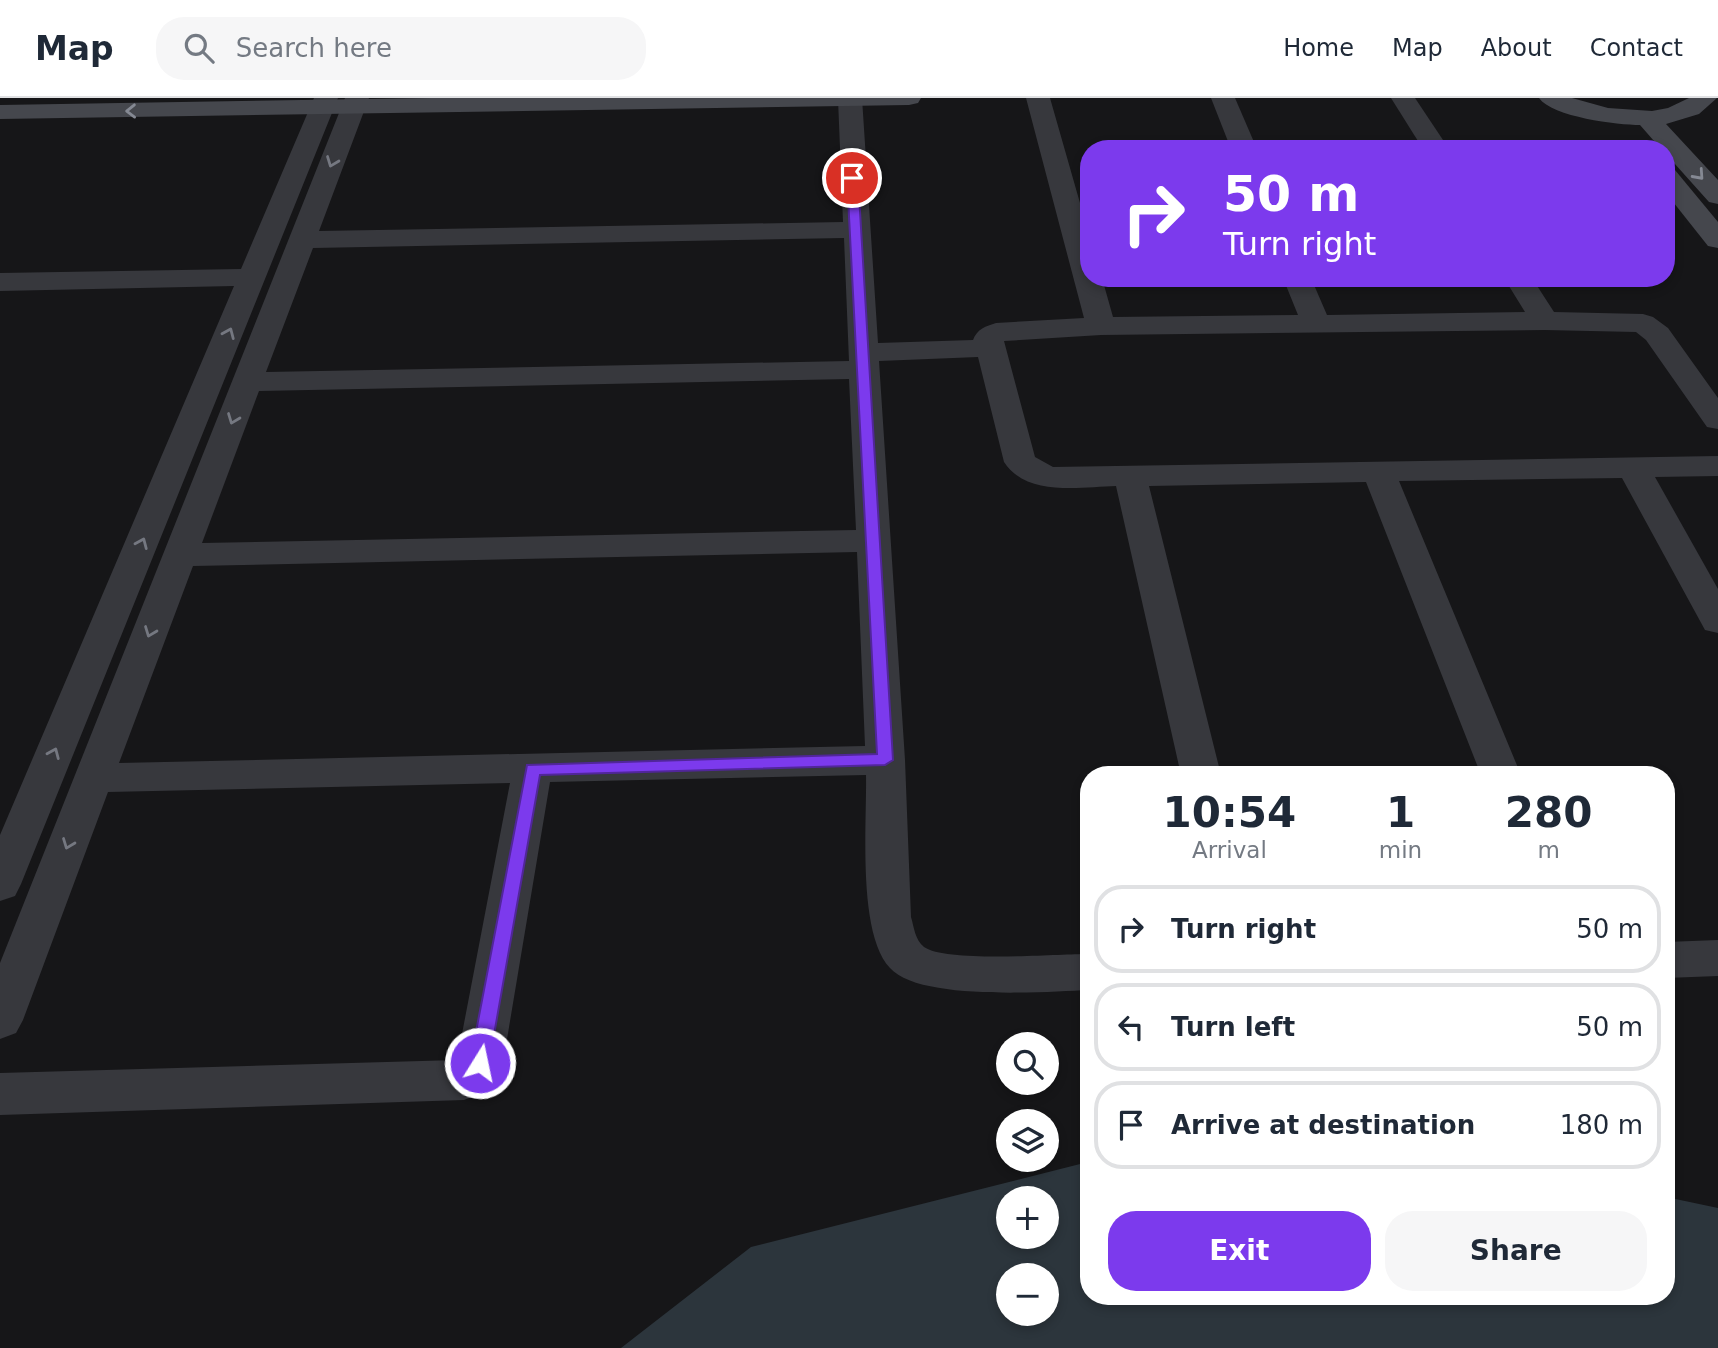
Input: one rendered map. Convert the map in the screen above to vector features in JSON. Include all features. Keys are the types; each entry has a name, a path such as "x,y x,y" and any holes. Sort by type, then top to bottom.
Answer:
{"street":[{"path":"0,112 340,103 909,98"},
{"path":"1038,98 1080,250"},
{"path":"1223,98 1240,140"},
{"path":"1404,98 1430,140"},
{"path":"1551,98 1589,112 1647,118 1676,115 1697,107 1705,98"},
{"path":"850,99 885,760 890,917 897,942 909,960 929,968 971,972 1080,972"},
{"path":"1,1017 302,240 340,103"},
{"path":"0,884 252,277 340,103"},
{"path":"1618,117 1637,140"},
{"path":"1647,118 1667,140"},
{"path":"1675,149 1718,196"},
{"path":"1675,187 1718,240"},
{"path":"302,240 855,230"},
{"path":"0,283 252,277"},
{"path":"1090,287 1101,326"},
{"path":"1301,287 1315,322"},
{"path":"1524,287 1545,321"},
{"path":"1717,417 1651,327 1633,322 1315,322 1101,326 996,332 988,338 1020,462 1037,474 1053,477 1718,466"},
{"path":"247,382 863,361 989,348"},
{"path":"1634,468 1718,621"},
{"path":"1378,470 1497,766"},
{"path":"1130,475 1199,766"},
{"path":"180,555 873,541"},
{"path":"93,778 885,760"},
{"path":"0,1094 464,1080 474,1076 480,1063 532,769"},
{"path":"1675,960 1718,958"}],"shaded area":[{"path":"1080,1164 1080,1305 1675,1305 1675,1199 1718,1208 1718,1348 621,1348 751,1247 1048,1172 1059,1172 1059,1169"}],"route":[{"path":"480,1063 532,769 885,760 852,178"}]}
